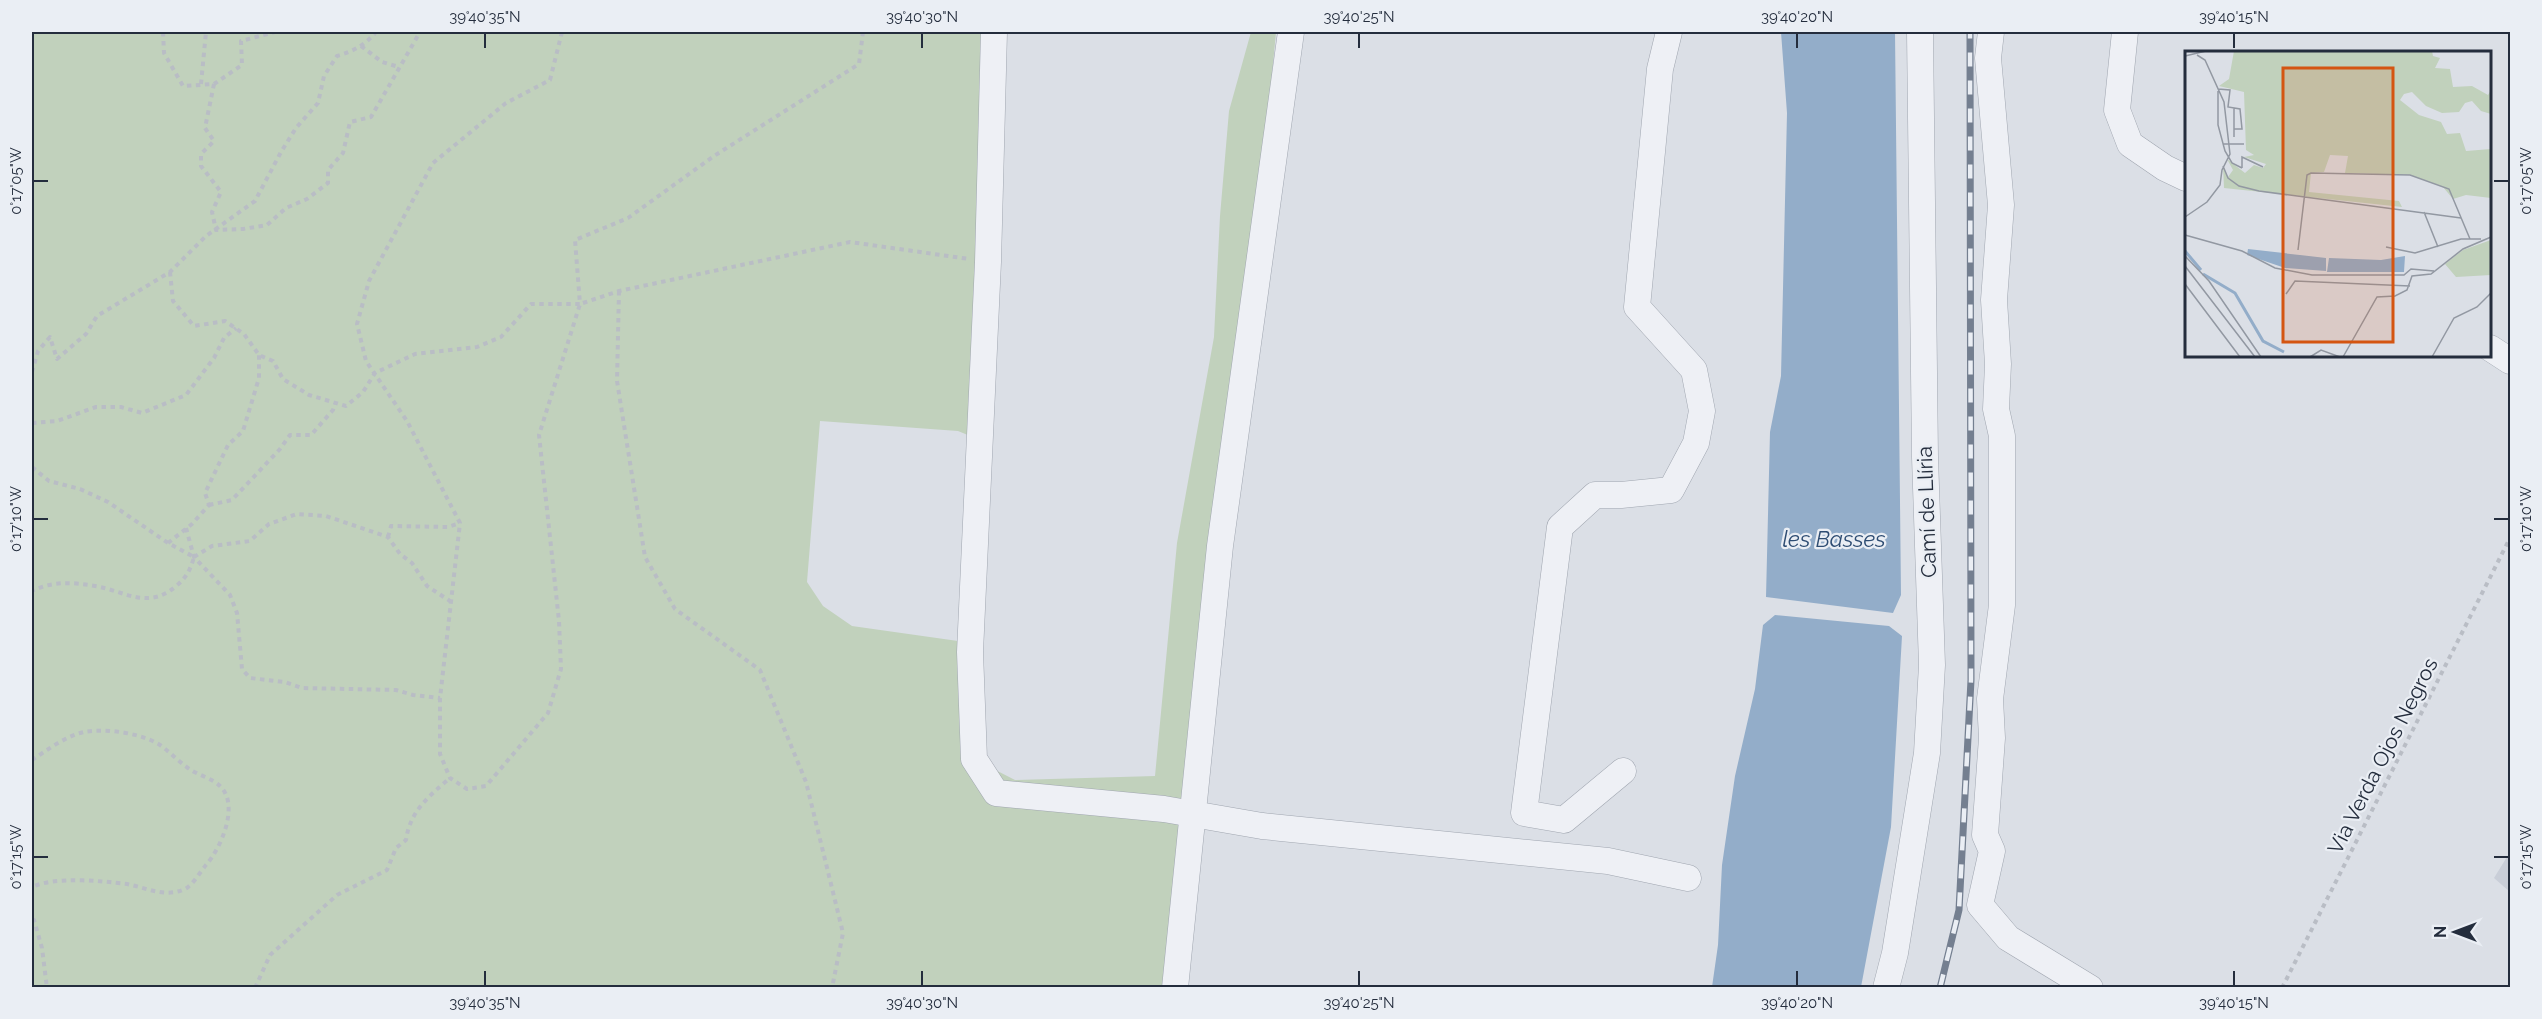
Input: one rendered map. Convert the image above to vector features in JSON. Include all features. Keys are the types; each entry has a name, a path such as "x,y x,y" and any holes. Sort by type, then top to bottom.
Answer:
{"street":[{"path":"994,32 987,262 970,652 974,759 996,793 1191,814 1262,826 1608,861 1688,878"},
{"path":"1174,987 1220,546 1292,32"},
{"path":"1623,771 1564,819 1524,813 1560,527 1595,495 1671,490 1696,443 1702,411 1694,370 1637,307 1660,69 1669,32"},
{"name":"Camí de Llíria","path":"1886,987 1895,953 1927,753 1932,665 1925,457 1920,32"},
{"path":"1991,32 1988,57 2001,204 1994,300 1998,364 1996,409 2002,436 2002,605 1990,699 1992,738 1985,835 1992,851 1980,905 2008,938 2090,987"},
{"path":"2125,32 2117,110 2130,144 2165,168 2185,177"},
{"path":"2491,349 2511,361"}],"path":[{"path":"163,32 164,53 183,86 214,84 242,65 241,41 273,32"},
{"path":"201,85 206,32"},
{"path":"32,372 38,351 50,337 57,358 86,334 98,316 170,272 216,230 255,201 296,128 318,103 324,76 337,56 354,51 376,32"},
{"path":"216,230 267,225 286,208 307,199 328,183 328,170 343,153 350,122 370,117 420,32"},
{"path":"562,32 550,80 506,103 433,163 369,281 357,324 366,361 407,421 460,523 440,698 440,754 450,778 467,789 486,786 549,713 561,669 559,621 539,435 580,304 575,240 628,218 714,156 859,64 863,32"},
{"path":"361,46 382,62 400,68"},
{"path":"214,84 205,128 214,141 201,154 201,166 221,192 212,212 216,230"},
{"path":"170,272 173,301 194,326 225,321 244,334 259,355 273,360 283,380 309,395 346,406 363,392 375,373 415,354 477,347 501,337 531,304 580,304 619,291 850,242 987,262"},
{"path":"619,291 617,381 645,557 675,609 760,670 806,782 843,933 832,987"},
{"path":"32,423 57,421 96,408 122,408 142,413 186,395 214,358 224,338 236,328"},
{"path":"209,505 205,493 228,445 243,431 259,378 259,355"},
{"path":"168,543 209,505 232,500 280,449 290,435 311,435 333,410 335,404"},
{"path":"32,467 49,482 80,489 108,502 168,543 195,557 230,595 237,613 242,669 250,678 285,682 302,688 396,690 413,695 440,698"},
{"path":"32,591 41,586 63,582 97,586 138,598 159,598 188,576 195,557 212,546 250,541 269,524 297,514 326,516 388,537 400,555 412,564 427,586 451,602"},
{"path":"388,537 391,526 448,527 460,523"},
{"path":"186,528 195,557"},
{"name":"Via Verda Ojos Negros","path":"2282,987 2511,538"},
{"path":"32,760 83,732 108,731 141,737 159,744 189,770 220,786 227,799 229,819 215,855 186,888 162,893 127,885 62,881 40,883 32,887"},
{"path":"255,987 270,955 337,895 387,870 396,848 406,840 414,814 423,801 450,778"},
{"path":"32,920 34,920 42,948 47,987"}],"shaded area":[{"path":"2510,852 2510,892 2494,878"}],"green space":[{"path":"32,32 994,32 980,440 958,431 820,421 807,582 823,606 852,626 965,642 974,759 1015,780 1155,776 1177,543 1214,337 1220,216 1229,111 1251,32 1276,32 1174,987 32,987"}],"water":[{"name":"les Basses","path":"1781,32 1895,32 1901,595 1893,613 1766,597 1770,432 1781,376 1787,113"},
{"path":"1775,615 1889,626 1902,636 1891,827 1861,987 1712,987 1718,945 1722,865 1735,776 1755,689 1763,625"}],"railway":[{"path":"1940,988 1959,910 1971,680 1970,32"}]}
